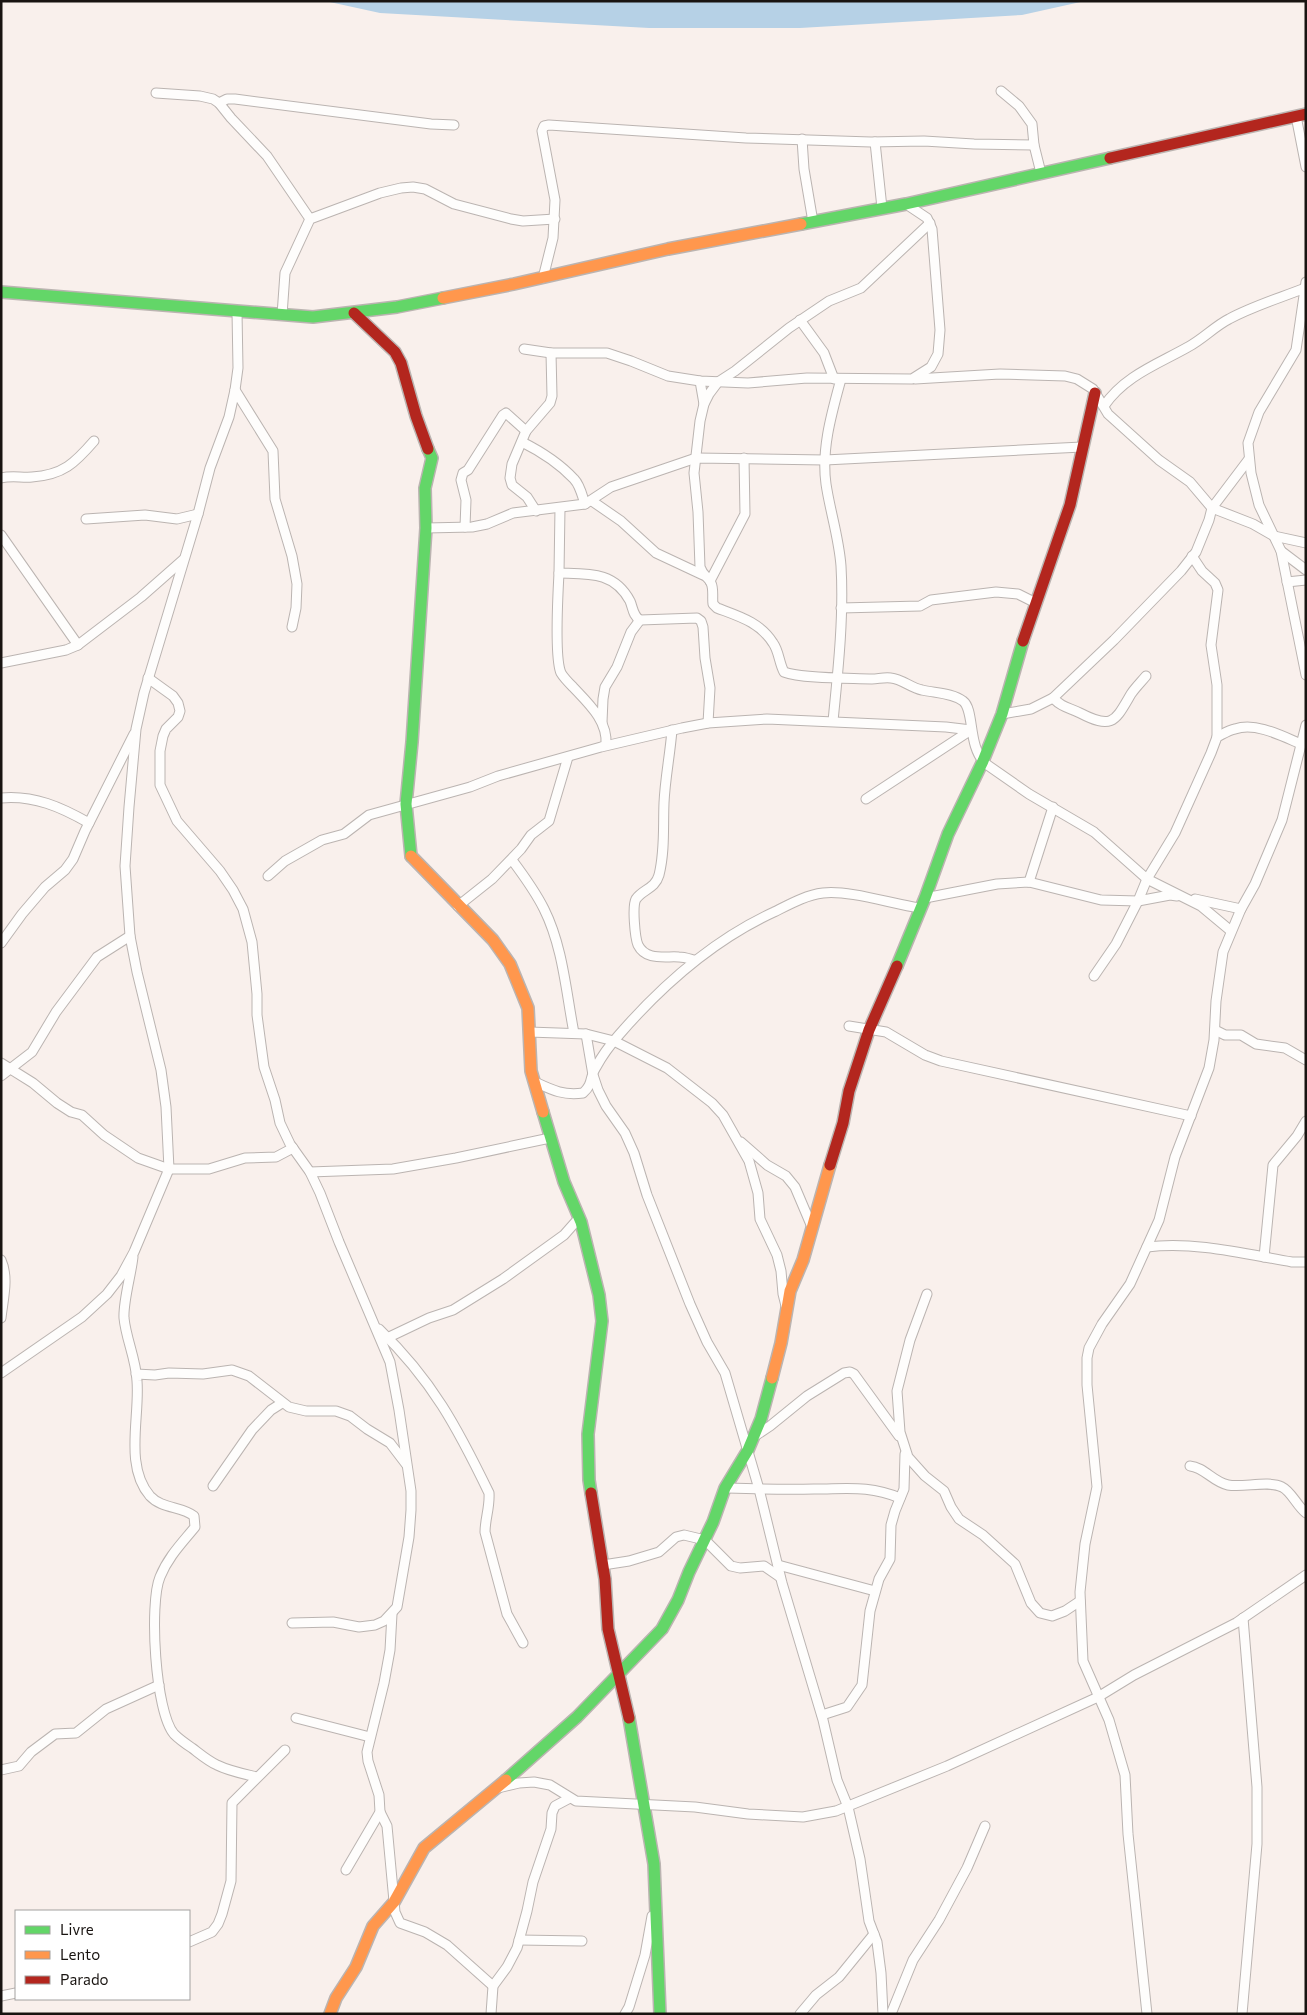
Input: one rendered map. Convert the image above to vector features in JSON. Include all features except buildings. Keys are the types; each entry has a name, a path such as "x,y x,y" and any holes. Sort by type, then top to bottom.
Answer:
{"street":[{"path":"1001,91 1020,106 1032,124 1034,145 1041,173"},
{"path":"156,93 200,96 213,99 219,103 230,118 268,156 310,220"},
{"path":"219,103 235,98 431,124 454,125"},
{"path":"1,292 313,317 397,307 543,278 668,249 906,204 1301,115 1306,166"},
{"path":"543,278 553,238 555,219 555,200 542,131 544,126 693,136 1034,145"},
{"path":"802,139 804,168 813,222"},
{"path":"875,142 882,208"},
{"path":"282,315 285,272 310,220 380,193 413,187 425,189 454,204 511,220 555,219"},
{"path":"906,204 927,218 930,223 936,270 940,330 938,354 931,367 912,379"},
{"path":"704,404 718,382 828,301 861,288 930,223"},
{"path":"1104,406 1110,397 1149,366 1189,347 1229,319 1305,285"},
{"path":"1305,285 1296,350 1271,390 1248,443 1249,459 1259,505 1281,551 1306,675"},
{"path":"1,1373 82,1318 107,1294 121,1276 134,1252 169,1169 166,1107 161,1070 130,936 125,866 136,729 148,678 198,514 210,468 229,418 238,368 237,312"},
{"path":"354,313 394,352 401,363 416,416 423,436 431,450 432,458 425,488 426,528 412,742 406,804 410,856 458,906 478,923 510,964 520,985 528,1008 531,1071 564,1182 579,1218 599,1295 602,1321 588,1441 589,1480 603,1565 608,1629 626,1701 642,1804 654,1864 660,2014"},
{"path":"800,320 824,353 838,379 828,430 825,460 826,482 841,564 838,677 833,721"},
{"path":"524,348 552,353 607,353 668,376 718,382 771,382 807,378 912,379 1000,374 1066,376 1085,383 1095,393 1108,414 1144,447 1190,482 1212,508 1253,524 1274,536 1306,543"},
{"path":"536,511 527,497 512,485 510,478 512,464 526,431 550,403 552,396 552,353"},
{"path":"700,381 704,404 694,484 698,512 699,556 713,604 717,608 748,620 762,631 773,642 784,672 805,676 895,678 920,690 949,695 962,700 965,703 974,744 983,761 1029,794 1094,832 1147,879 1201,906 1231,931"},
{"path":"235,390 273,451 275,499 292,556 297,584 296,608 292,627"},
{"path":"330,2014 336,1998 356,1967 373,1926 394,1902 424,1848 460,1816 496,1788 577,1716 666,1623 705,1540 725,1488 755,1436 781,1343 790,1291 803,1260 819,1199 843,1123 849,1091 869,1030 923,903 948,834 983,761 1002,714 1036,602 1070,505 1095,393"},
{"path":"465,527 466,500 461,480 463,473 468,470 503,415 506,413 526,431"},
{"path":"1,478 13,475 30,477 54,474 67,468 94,441"},
{"path":"522,442 536,449 574,479 588,502 621,521 656,553 706,578"},
{"path":"426,528 465,527 488,524 513,513 560,508 588,502 611,487 696,458 825,460 1082,447"},
{"path":"706,578 744,514 744,458"},
{"path":"1002,714 1031,709 1053,698 1114,640 1181,571 1202,541 1210,520 1212,508 1249,459"},
{"path":"560,508 558,573 560,671 602,722 607,736 606,746"},
{"path":"86,519 145,515 177,519 198,514"},
{"path":"1,534 78,645"},
{"path":"1281,551 1306,570"},
{"path":"1094,976 1113,950 1147,879 1175,833 1217,737 1217,686 1211,645 1218,590 1215,583 1202,571 1192,556"},
{"path":"1,662 66,650 78,645 142,597 185,558"},
{"path":"558,573 600,575 612,580 629,600 636,618 640,620 697,618 701,621 703,627 704,658 710,688 708,723"},
{"path":"1287,582 1306,580"},
{"path":"841,608 920,606 931,600 996,592 1018,594 1036,602"},
{"path":"602,722 605,687 617,667 631,632 640,620"},
{"path":"1053,698 1062,706 1093,720 1106,722 1116,719 1146,676"},
{"path":"148,678 173,696 178,703 180,711 178,717 163,736 160,751 160,785 177,821 220,870 233,890 250,928 257,994 258,1028 264,1066 280,1123 292,1148 310,1172 320,1192 390,1362 411,1491 410,1537 397,1607 392,1614 384,1621 375,1625 359,1626 333,1622 292,1623"},
{"path":"268,876 285,861 322,840 344,834 369,815 470,787 498,776 672,730 708,723 767,719 946,727 971,730"},
{"path":"1216,720 1236,728"},
{"path":"1147,2014 1128,1834 1125,1775 1109,1720 1083,1661 1080,1601 1085,1544 1097,1487 1087,1385 1087,1358 1094,1338 1130,1284 1159,1220 1174,1156 1209,1068 1223,952 1282,820 1306,726"},
{"path":"1217,737 1236,728 1248,727 1269,732 1301,744"},
{"path":"1,943 45,887 65,870 73,859 136,729"},
{"path":"672,730 666,782 661,861 658,878 653,887 636,899 634,904 636,936 638,945 646,955 666,958 680,957 694,960"},
{"path":"866,799 971,730"},
{"path":"458,906 492,879 512,860 531,835 549,821 568,757"},
{"path":"1,798 16,797 41,801 62,808 89,823"},
{"path":"1028,882 1053,807"},
{"path":"512,860 529,882 550,924 567,989 574,1033"},
{"path":"535,1082 558,1093 569,1095 583,1093 592,1082 594,1068 614,1041 637,1015 694,960 756,920 812,895 844,893 895,905 923,903 997,884 1028,882 1101,900 1138,901 1170,895 1241,909"},
{"path":"1,1076 32,1052 56,1012 98,957 130,936"},
{"path":"849,1026 886,1032 925,1055 941,1061 1191,1116"},
{"path":"1215,1030 1225,1035 1241,1035 1256,1044 1285,1048 1306,1060"},
{"path":"529,1032 586,1034 614,1041 667,1068 712,1102 723,1115 749,1162 755,1178 760,1219 777,1255 781,1271 782,1294 786,1306"},
{"path":"586,1034 593,1075 598,1090 606,1106 625,1133 634,1153 646,1195 690,1304 707,1342 725,1373 759,1489 780,1577 822,1716 837,1780 848,1806 860,1859 869,1921 874,1934 881,1973 883,2014"},
{"path":"1,1063 33,1083 57,1104 71,1112 82,1115 104,1135 138,1158 169,1169 208,1169 245,1158 276,1156 292,1148"},
{"path":"1264,1257 1273,1165 1306,1122"},
{"path":"735,1137 767,1165 786,1176 795,1187 812,1227"},
{"path":"310,1172 393,1169 550,1138"},
{"path":"388,1338 429,1318 453,1310 495,1284 559,1239 579,1218"},
{"path":"1148,1247 1170,1244 1306,1262"},
{"path":"134,1252 124,1317 136,1374 138,1476 150,1496 160,1504 188,1511 194,1516 195,1522 195,1527 176,1549 159,1578 154,1617 159,1685 163,1710 172,1732 215,1765 257,1777"},
{"path":"1,1260 5,1269 6,1280 1,1318"},
{"path":"927,1294 910,1340 898,1391 900,1432 905,1451 912,1463 944,1491 951,1507 959,1518 984,1535 1015,1564 1031,1603 1040,1613 1052,1616 1065,1611 1080,1601"},
{"path":"375,1326 418,1370 434,1391 458,1429 489,1493 490,1504 485,1519 485,1532 507,1614 523,1643"},
{"path":"136,1374 155,1375 169,1372 203,1374 232,1370 249,1376 282,1403 296,1410 336,1411 350,1416 367,1429 390,1442 407,1466"},
{"path":"755,1436 806,1396 844,1373 850,1372 854,1374 902,1441"},
{"path":"213,1486 252,1430 271,1410 282,1403"},
{"path":"822,1716 846,1707 862,1685 869,1618 879,1579 890,1559 891,1525 904,1489 905,1451"},
{"path":"1190,1466 1196,1466 1211,1478 1226,1485 1274,1485 1283,1487 1306,1513"},
{"path":"725,1488 857,1488 883,1491 900,1498"},
{"path":"603,1565 629,1561 659,1552 676,1538 695,1536 705,1540 731,1566 740,1568 764,1566 780,1577"},
{"path":"778,1565 875,1592"},
{"path":"496,1788 534,1782 550,1785 561,1790 576,1801 696,1807 748,1814 803,1817 836,1811 947,1766 1098,1697 1134,1675 1213,1636 1306,1575"},
{"path":"392,1614 390,1650 384,1683 368,1746 368,1761 379,1795 380,1812 387,1826 395,1912 400,1923 426,1932 447,1945 494,1986"},
{"path":"1242,2014 1256,1844 1256,1787 1243,1618"},
{"path":"1,1770 19,1766 31,1752 55,1734 76,1733 106,1709 159,1685"},
{"path":"296,1718 370,1737"},
{"path":"190,1942 212,1932 218,1924 231,1881 232,1803 285,1750"},
{"path":"491,2014 494,1986 507,1967 519,1940 528,1911 533,1882 551,1829 552,1813 555,1806 570,1798"},
{"path":"346,1870 380,1812"},
{"path":"890,2014 913,1960 939,1920 967,1868 985,1826"},
{"path":"625,2014 629,2007 644,1955 655,1901"},
{"path":"800,2014 816,1995 839,1977 874,1934"},
{"path":"519,1940 582,1941"},
{"path":"1,1996 15,1992"}],"water":[{"path":"325,1 1085,1 1022,15 800,28 649,28 380,13"}],"traffic: fast":[{"path":"801,224 906,204 1110,158"},
{"path":"1,292 313,317 397,307 443,298"},
{"path":"411,856 406,804 412,742 426,528 425,488 432,458 428,449"},
{"path":"897,966 925,898 948,834 983,761 1002,714 1023,641"},
{"path":"543,1112 564,1182 581,1222 599,1295 602,1321 588,1434 591,1493"},
{"path":"506,1780 577,1717 662,1629 678,1600 713,1522 725,1488 748,1450 761,1419 772,1378"},
{"path":"629,1718 654,1864 660,2014"}],"traffic: slow":[{"path":"443,298 668,249 801,224"},
{"path":"411,856 493,940 510,964 528,1008 531,1071 543,1112"},
{"path":"772,1378 781,1343 790,1291 803,1260 830,1165"},
{"path":"330,2014 336,1998 356,1967 373,1926 394,1902 424,1848 506,1780"}],"traffic: jam":[{"path":"1110,158 1306,114"},
{"path":"354,313 395,352 401,363 416,416 428,449"},
{"path":"1023,641 1070,505 1095,393"},
{"path":"830,1165 843,1123 849,1091 869,1030 897,966"},
{"path":"591,1493 605,1579 608,1629 629,1718"}]}
